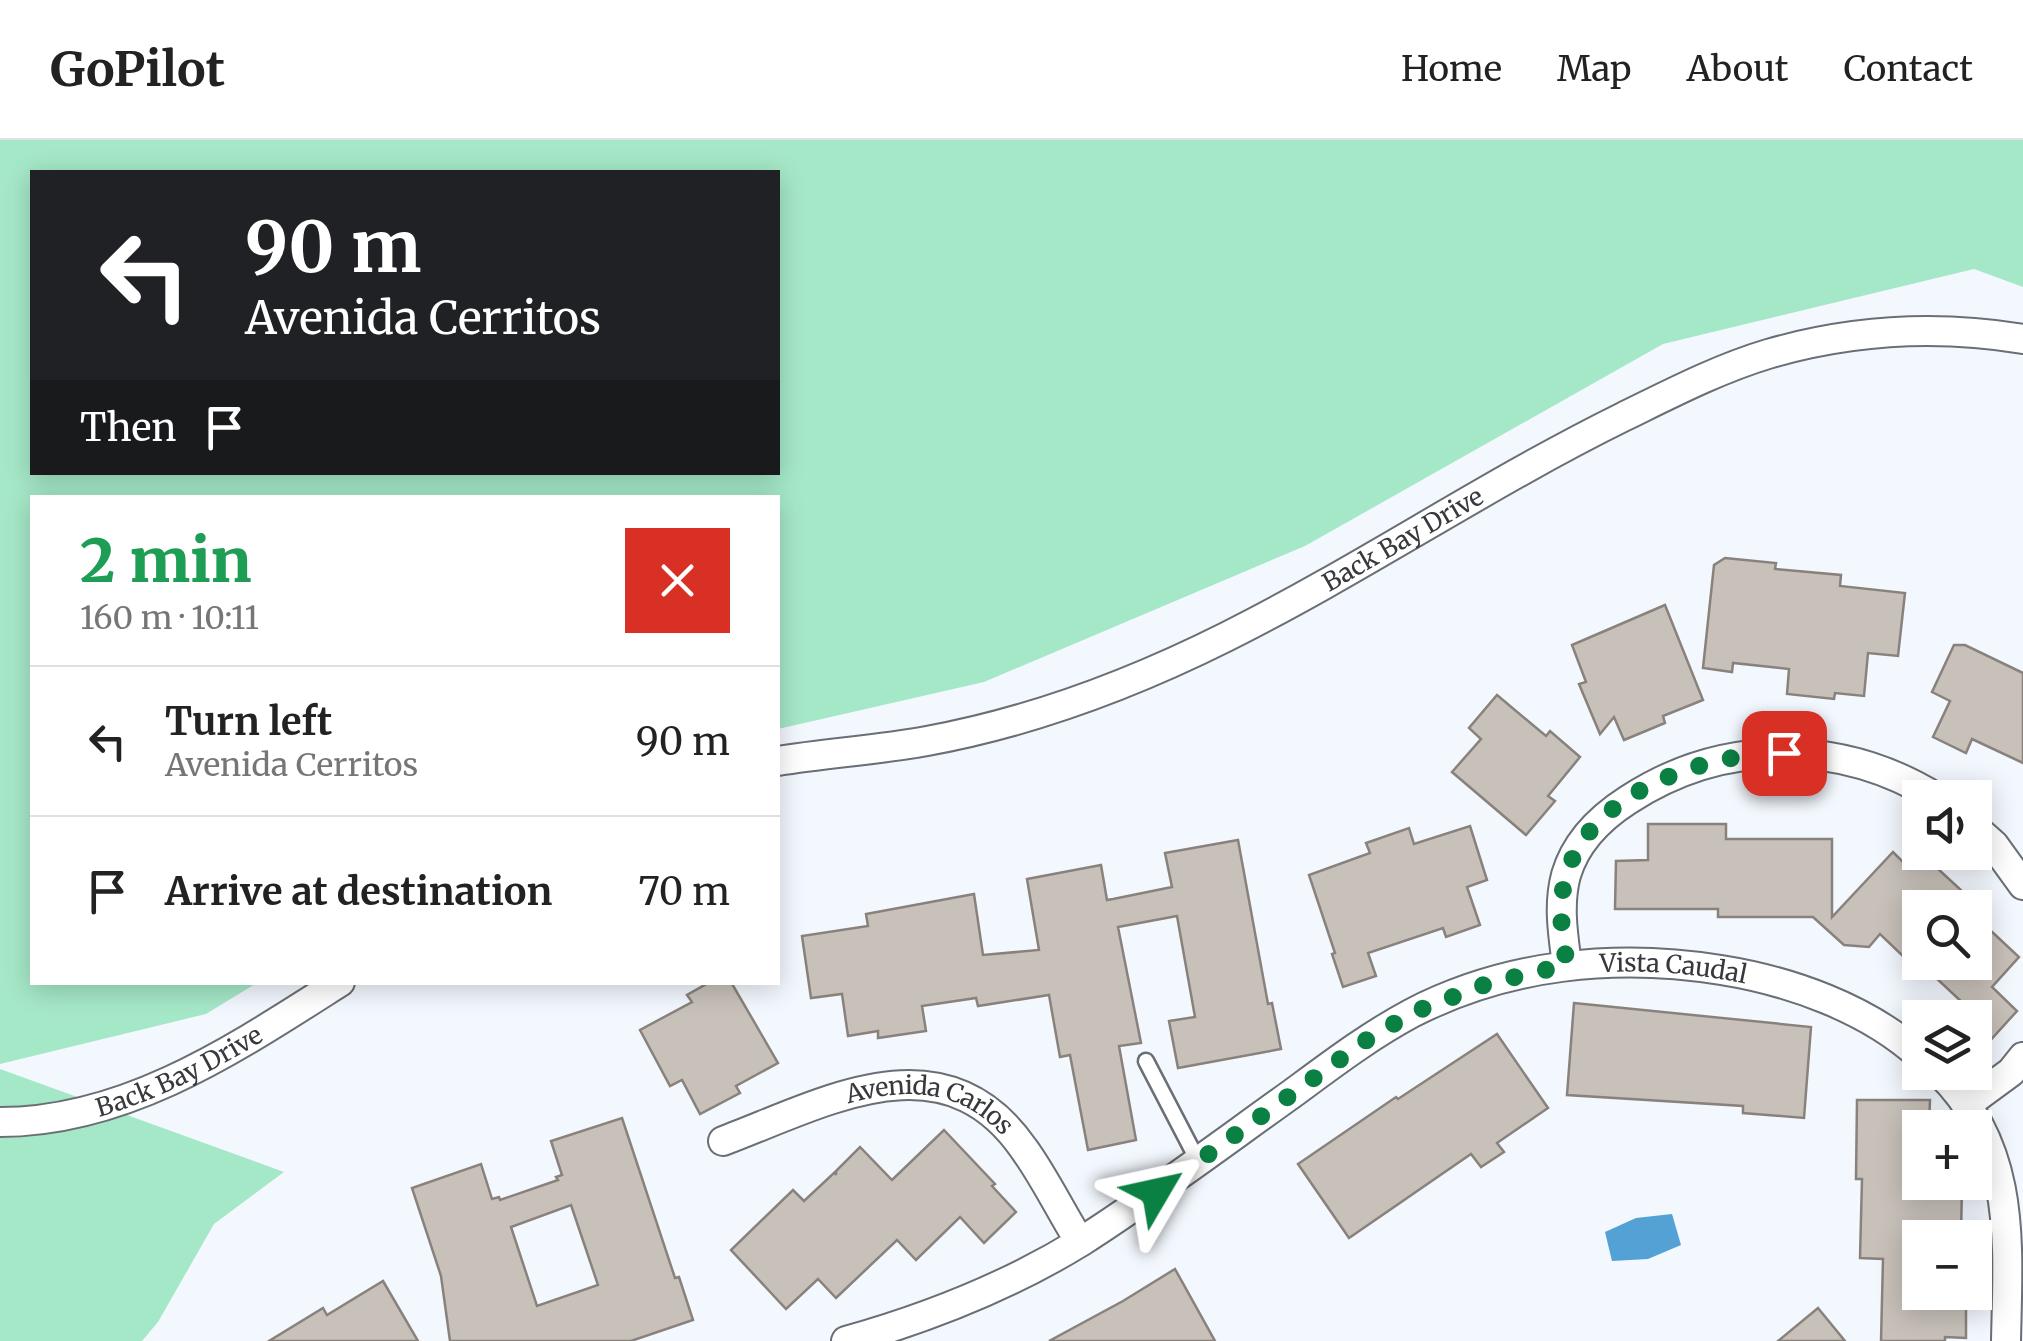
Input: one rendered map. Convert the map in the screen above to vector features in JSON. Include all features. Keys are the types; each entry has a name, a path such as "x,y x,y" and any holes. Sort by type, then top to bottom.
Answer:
{"street":[{"name":"Back Bay Drive","path":"780,761 983,729 1037,714 1134,678 1226,637 1506,478 1723,369 1786,350 1883,332 1970,332 2023,339"},
{"path":"1567,965 1560,902 1567,870 1585,836 1608,813 1656,781 1712,761 1755,753 1814,753 1872,765 1907,780"},
{"path":"1992,843 2023,885"},
{"name":"Vista Caudal","path":"846,1341 938,1312 1080,1242 1368,1039 1414,1012 1514,975 1620,961 1673,962 1752,975 1851,1011 1902,1041"},
{"name":"Back Bay Drive","path":"0,1122 56,1119 135,1096 204,1064 335,985"},
{"path":"1966,1104 2011,1072 2023,1057"},
{"name":"Avenida Carlos","path":"723,1141 864,1088 894,1083 932,1086 968,1098 999,1120 1024,1148 1080,1242"},
{"path":"1954,1090 1985,1138 2002,1185 2008,1222 2006,1341"}],"lane":[{"path":"1146,1062 1198,1161"}],"green space":[{"path":"0,140 2023,140 2023,287 1974,269 1663,344 1305,546 984,682 780,729 780,495 30,495 30,985 254,985 206,1014 0,1064"},
{"path":"0,1069 284,1172 214,1224 158,1322 142,1341 0,1341"}],"water":[{"path":"1672,1214 1681,1245 1648,1259 1612,1261 1605,1232 1636,1218"}],"building":[{"path":"1725,558 1776,563 1775,569 1841,575 1840,586 1905,593 1898,656 1868,653 1864,696 1835,693 1834,699 1787,694 1789,669 1733,663 1732,672 1703,668 1714,565"},
{"path":"1665,605 1703,700 1663,716 1665,723 1624,740 1614,717 1600,734 1579,684 1586,682 1572,645"},
{"path":"1954,645 1965,645 2023,673 2023,763 1972,739 1966,753 1933,737 1950,701 1932,692"},
{"path":"1497,695 1546,736 1550,731 1580,757 1548,796 1555,801 1526,835 1452,772 1481,739 1469,728"},
{"path":"1648,824 1726,824 1726,839 1832,839 1832,917 1893,852 1902,861 1902,870 1939,870 1961,890 1902,890 1902,955 1880,934 1869,947 1844,945 1813,917 1718,917 1718,909 1615,909 1616,861 1648,860"},
{"path":"1470,826 1487,880 1467,887 1480,925 1446,937 1443,928 1368,953 1376,976 1343,987 1309,875 1370,853 1366,843 1409,828 1414,844"},
{"path":"1238,840 1268,1004 1272,1003 1281,1049 1178,1068 1169,1021 1195,1017 1177,916 1118,927 1141,1043 1119,1046 1136,1140 1088,1150 1070,1055 1060,1057 1049,995 978,1006 976,998 922,1006 926,1031 878,1038 878,1031 848,1036 842,994 811,998 802,936 868,926 866,914 974,894 983,955 1039,950 1027,879 1101,865 1107,900 1113,899 1172,887 1165,853"},
{"path":"1992,932 2019,957 1992,987 2017,1011 1992,1038 1992,1000 1960,1000 1938,980 1992,980"},
{"path":"705,985 733,985 778,1063 736,1086 740,1093 700,1114 682,1080 670,1086 640,1030 692,1002 687,995"},
{"path":"1574,1003 1811,1027 1804,1118 1743,1113 1743,1106 1567,1095"},
{"path":"1497,1034 1548,1108 1497,1143 1504,1152 1481,1167 1471,1154 1349,1238 1298,1164"},
{"path":"1857,1100 1930,1100 1930,1110 1902,1110 1902,1200 1962,1200 1961,1220 1902,1220 1902,1310 1966,1310 1966,1338 1881,1341 1883,1259 1860,1258 1862,1179 1856,1179"},
{"path":"622,1118 675,1278 679,1277 693,1320 631,1341 450,1341 441,1276 412,1188 481,1164 492,1199 500,1200 558,1180 556,1177 562,1175 551,1141","holes":["571,1205 598,1285 537,1306 511,1227"]},
{"path":"944,1130 1016,1212 984,1243 960,1217 916,1260 897,1240 836,1298 818,1279 786,1309 731,1250 793,1190 804,1201 835,1172 836,1175 860,1147 892,1180"},
{"path":"1175,1269 1215,1341 1049,1341 1123,1301"},
{"path":"383,1281 418,1341 269,1341 323,1308 327,1315"},
{"path":"1818,1308 1845,1341 1778,1341"}],"route":[{"path":"1156,1192 1368,1039 1414,1012 1514,975 1567,965 1560,902 1567,870 1585,836 1608,813 1656,781 1712,761 1755,753 1784,753"}]}
